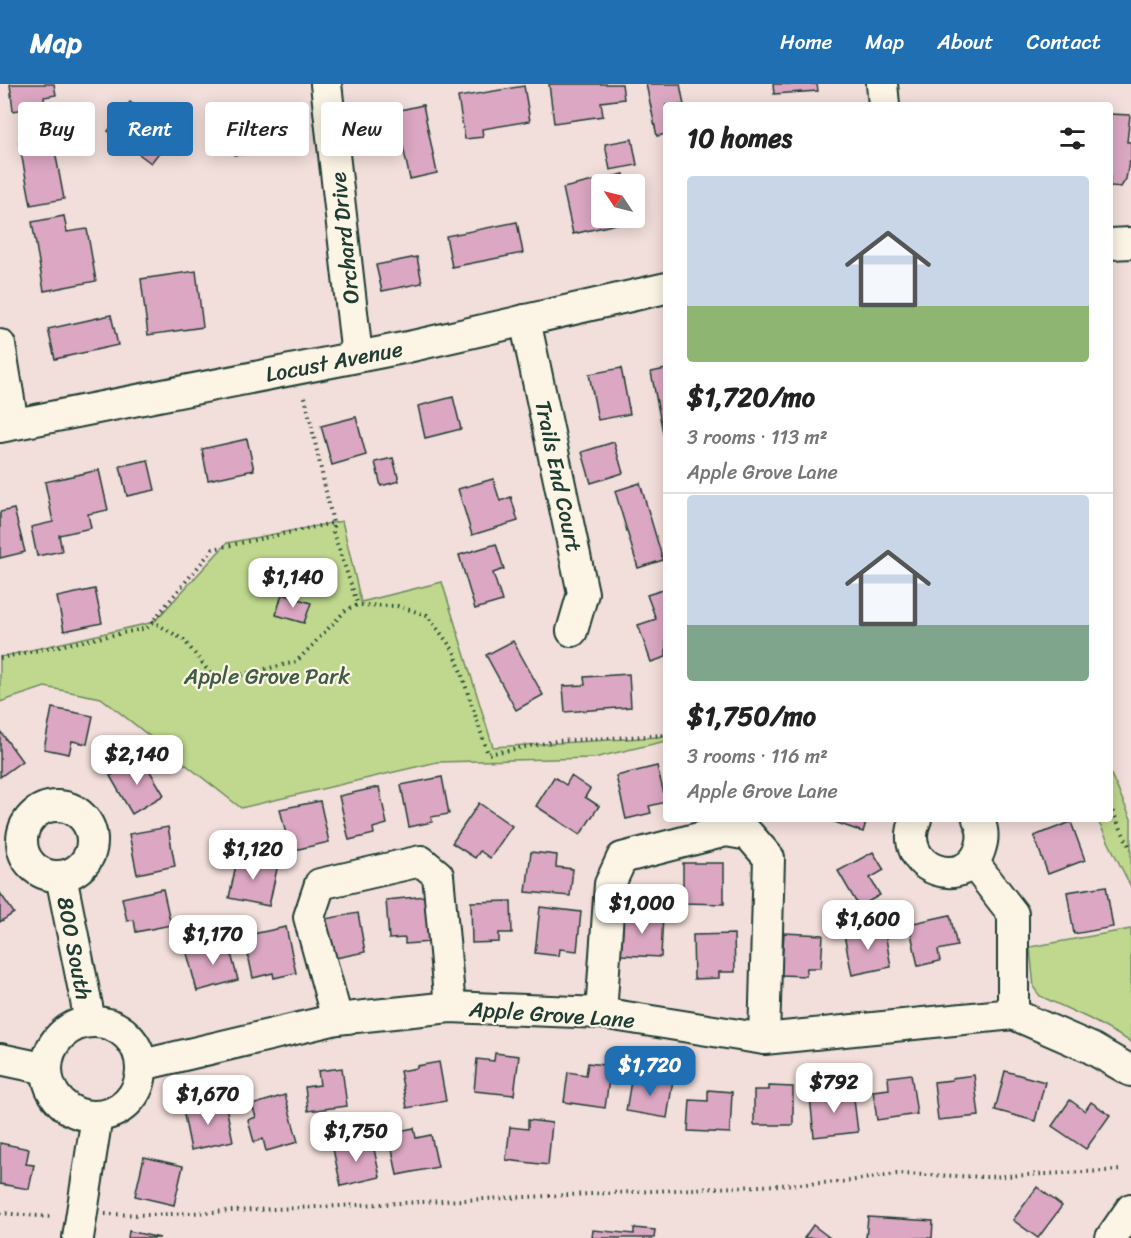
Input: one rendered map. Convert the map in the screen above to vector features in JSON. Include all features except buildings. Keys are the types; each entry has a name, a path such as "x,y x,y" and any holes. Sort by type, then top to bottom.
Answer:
{"street":[{"name":"Orchard Drive","path":"326,84 357,356"},
{"path":"882,84 884,102"},
{"path":"1113,244 1131,243"},
{"name":"Locust Avenue","path":"7,425 408,347 663,289"},
{"name":"Trails End Court","path":"525,320 583,592 572,631"},
{"path":"0,345 7,425"},
{"path":"915,822 911,838 914,850 924,864 935,870 951,872 963,869 973,862 980,851 983,838 980,822"},
{"path":"601,1013 610,884 622,858 726,831 749,835 769,858 764,1039"},
{"path":"337,1019 309,917 320,884 422,861 438,875 450,1007"},
{"path":"973,862 1013,914 1013,1014"},
{"name":"800 South","path":"61,876 90,1021"},
{"name":"Apple Grove Lane","path":"142,1065 337,1019 450,1007 601,1013 764,1039 1013,1014 1091,1048 1131,1071"},
{"path":"90,1021 108,1023 123,1031 138,1049 142,1065 138,1089 128,1102 114,1112 97,1116 78,1114 64,1105 50,1085 47,1069 50,1052 58,1038 74,1026 90,1021"},
{"path":"0,1059 47,1069"},
{"path":"78,1238 97,1116"},
{"path":"1111,1238 1131,1209"}],"path":[{"path":"305,398 333,523 333,532 358,605"},
{"path":"0,657 147,628 213,549 333,523"},
{"path":"152,621 184,640 218,680 296,662 347,609 358,605 397,606 427,615 454,651 488,754 556,741 663,735"},
{"path":"1113,812 1131,850"},
{"path":"100,1214 161,1214 842,1182 897,1174 987,1177 1123,1170"},
{"path":"0,1212 51,1217"}],"green space":[{"name":"Apple Grove Park","path":"342,521 361,602 442,582 493,747 663,736 663,742 594,758 437,762 241,808 101,698 45,687 0,702 0,657 154,622 227,543"},
{"path":"1113,779 1131,819 1131,887 1098,822 1113,822"},
{"path":"1131,929 1131,1042 1090,1019 1040,996 1034,988 1030,947"}]}
